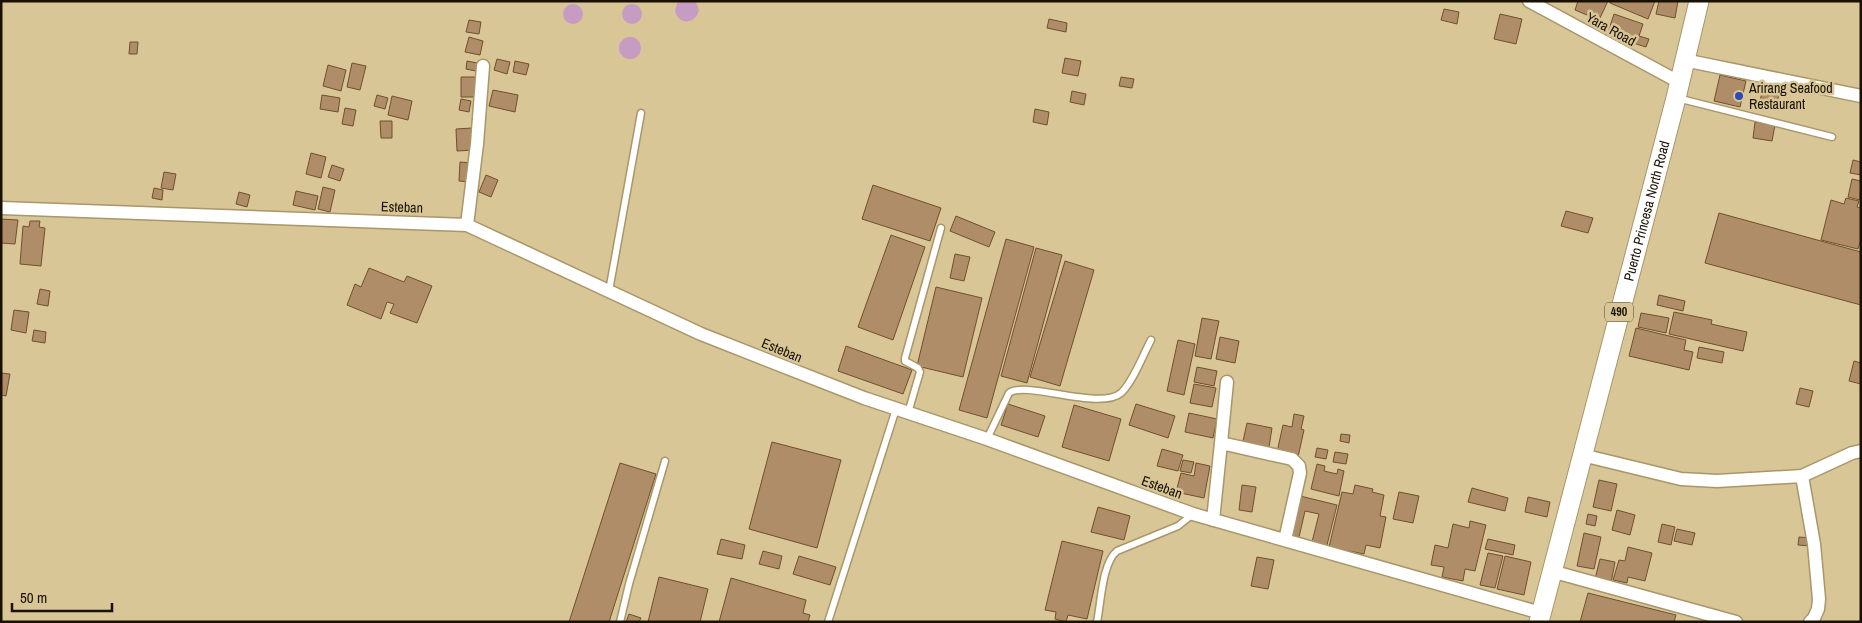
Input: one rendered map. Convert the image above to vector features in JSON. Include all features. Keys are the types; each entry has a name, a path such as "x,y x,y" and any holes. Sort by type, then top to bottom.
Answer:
{"main road":[{"name":"Puerto Princesa North Road","path":"1540,617 1699,1"}],"street":[{"name":"Yara Road","path":"1530,1 1677,90"},
{"path":"1684,60 1861,96"},
{"path":"467,225 477,144 483,66"},
{"name":"Esteban","path":"1,208 467,225 700,334 902,411 987,439 1193,514 1540,617"},
{"path":"1213,520 1227,382"},
{"path":"1221,443 1292,459 1299,466 1300,473 1285,540"},
{"path":"1582,454 1689,480 1717,481 1802,476 1852,453 1861,451"},
{"path":"1802,476 1814,544 1819,599 1818,610 1810,622"},
{"path":"1551,571 1736,622"}],"lane":[{"path":"1677,90 1832,137"},
{"path":"609,291 641,112"},
{"path":"828,622 902,411 920,372 918,368 906,361 905,358 941,228"},
{"path":"987,439 1012,390 1020,389 1108,399 1116,397 1128,386 1151,340"},
{"path":"620,622 629,584 665,461"},
{"path":"1098,622 1107,566 1112,555 1117,551 1178,526 1193,514"}],"shaded area":[{"path":"678,1 696,2 699,10 695,18 684,21 677,16 675,11"},
{"path":"573,4 580,7 583,14 580,21 573,24 566,21 563,14 566,7"},
{"path":"632,4 639,7 642,14 639,21 632,24 625,21 622,14 625,7"},
{"path":"630,37 638,40 641,48 638,56 630,59 622,56 619,48 622,40"}],"building":[{"path":"1578,1 1608,1 1599,20 1575,10"},
{"path":"1610,1 1655,1 1648,19 1610,3"},
{"path":"1659,1 1678,1 1675,18 1656,14"},
{"path":"1444,9 1459,12 1457,24 1441,20"},
{"path":"1500,14 1522,19 1516,44 1494,39"},
{"path":"1614,14 1643,24 1639,36 1649,39 1646,47 1607,35"},
{"path":"1049,19 1067,23 1066,32 1047,28"},
{"path":"469,20 481,22 479,34 466,32"},
{"path":"469,37 483,41 480,55 465,52"},
{"path":"130,42 138,42 137,54 129,54"},
{"path":"1065,58 1081,61 1078,76 1062,73"},
{"path":"497,59 510,62 507,74 494,70"},
{"path":"467,61 477,63 476,71 466,69"},
{"path":"515,61 529,64 526,75 513,72"},
{"path":"352,63 366,66 360,90 347,87"},
{"path":"328,65 346,70 341,91 323,86"},
{"path":"1720,75 1746,81 1740,107 1714,101"},
{"path":"461,77 477,77 477,97 461,97"},
{"path":"1121,77 1134,79 1132,88 1119,86"},
{"path":"1764,84 1780,88 1777,105 1760,101"},
{"path":"493,90 518,95 515,112 489,106"},
{"path":"1072,91 1086,94 1084,105 1070,102"},
{"path":"322,95 340,98 338,112 320,109"},
{"path":"377,95 388,98 385,109 374,106"},
{"path":"392,96 412,101 408,120 388,115"},
{"path":"461,99 471,101 469,112 459,110"},
{"path":"345,108 356,110 353,126 342,124"},
{"path":"1035,109 1049,112 1047,125 1033,122"},
{"path":"380,121 392,121 392,138 381,138"},
{"path":"1755,122 1775,125 1772,141 1753,138"},
{"path":"472,128 474,150 457,151 456,129"},
{"path":"311,153 326,157 321,178 306,174"},
{"path":"1853,160 1861,162 1861,175 1850,173"},
{"path":"460,162 472,163 471,182 459,181"},
{"path":"332,165 344,169 340,181 328,177"},
{"path":"164,172 176,174 173,190 161,188"},
{"path":"486,175 498,180 491,197 479,192"},
{"path":"1852,179 1861,181 1860,200 1848,197"},
{"path":"873,185 941,208 930,241 862,219"},
{"path":"323,187 335,190 330,212 318,209"},
{"path":"154,188 163,190 162,200 152,198"},
{"path":"296,191 318,196 315,210 293,205"},
{"path":"239,192 250,195 247,207 236,204"},
{"path":"1846,198 1859,201 1857,207 1861,208 1861,239 1858,249 1821,240 1831,200 1844,204"},
{"path":"1566,211 1593,218 1588,233 1561,226"},
{"path":"1719,213 1861,252 1861,305 1705,263"},
{"path":"956,216 995,232 989,247 950,231"},
{"path":"1,219 18,220 15,244 1,243"},
{"path":"30,221 40,221 39,227 45,228 41,266 20,264 23,226 29,227"},
{"path":"891,235 925,247 893,340 858,327"},
{"path":"1006,239 1034,247 987,418 959,410"},
{"path":"1036,248 1062,255 1027,383 1001,376"},
{"path":"955,254 970,257 964,281 950,278"},
{"path":"1065,261 1094,270 1060,386 1030,377"},
{"path":"369,268 404,282 407,276 432,286 417,323 390,313 394,304 387,302 381,319 347,305 355,284 361,287"},
{"path":"936,287 982,298 963,377 917,366"},
{"path":"40,289 50,291 48,306 37,304"},
{"path":"1659,295 1685,301 1683,311 1657,305"},
{"path":"14,310 29,312 26,333 11,330"},
{"path":"1674,312 1712,320 1711,324 1747,332 1743,351 1669,334"},
{"path":"1641,313 1669,318 1666,333 1638,327"},
{"path":"1202,318 1219,321 1211,359 1195,356"},
{"path":"1636,328 1686,340 1684,350 1693,352 1689,370 1629,356"},
{"path":"34,330 46,332 45,343 32,341"},
{"path":"1220,337 1239,341 1235,363 1216,359"},
{"path":"1178,340 1195,344 1184,395 1167,391"},
{"path":"846,346 912,370 903,394 838,371"},
{"path":"1699,347 1724,352 1722,363 1697,358"},
{"path":"1854,361 1861,363 1861,384 1849,381"},
{"path":"1197,367 1217,371 1214,386 1194,382"},
{"path":"1,373 10,374 6,396 1,395"},
{"path":"1194,384 1216,388 1212,407 1190,403"},
{"path":"1800,388 1813,391 1809,407 1796,404"},
{"path":"1008,404 1045,416 1038,437 1001,425"},
{"path":"1136,404 1175,416 1168,438 1129,425"},
{"path":"1074,405 1121,419 1109,461 1062,447"},
{"path":"1189,413 1217,419 1213,438 1185,432"},
{"path":"1294,414 1304,416 1301,429 1304,430 1298,457 1277,452 1283,425 1292,427"},
{"path":"1247,423 1272,428 1269,447 1259,445 1258,450 1248,448 1249,443 1243,441"},
{"path":"1341,434 1350,435 1349,443 1340,441"},
{"path":"772,442 841,460 817,548 749,529"},
{"path":"1317,448 1328,450 1326,459 1315,457"},
{"path":"1162,449 1183,455 1178,471 1157,466"},
{"path":"1335,452 1348,454 1346,464 1333,462"},
{"path":"1183,460 1194,462 1191,473 1180,471"},
{"path":"620,463 656,474 609,622 569,622"},
{"path":"1196,463 1210,466 1204,498 1176,492 1181,473 1194,476"},
{"path":"1317,464 1325,466 1324,471 1337,474 1338,469 1344,471 1339,496 1311,489"},
{"path":"1599,480 1617,484 1611,511 1593,507"},
{"path":"1242,485 1256,487 1252,512 1239,510"},
{"path":"1355,485 1373,489 1372,492 1384,495 1380,516 1386,517 1380,548 1366,545 1364,554 1329,547 1342,492 1353,494"},
{"path":"1472,488 1508,498 1505,511 1468,502"},
{"path":"1399,492 1419,496 1413,523 1393,519"},
{"path":"1296,495 1337,505 1327,545 1312,542 1319,514 1305,511 1299,537 1287,534"},
{"path":"1528,497 1550,502 1547,517 1525,512"},
{"path":"1098,507 1130,516 1124,540 1091,532"},
{"path":"1617,510 1635,515 1630,535 1612,530"},
{"path":"1588,514 1597,516 1595,526 1586,524"},
{"path":"1470,521 1486,525 1475,571 1465,569 1463,581 1442,577 1444,567 1431,565 1435,545 1448,548 1453,524 1469,528"},
{"path":"1662,524 1675,527 1671,545 1658,542"},
{"path":"1677,529 1695,533 1692,545 1674,541"},
{"path":"1584,533 1601,537 1594,569 1577,566"},
{"path":"1799,537 1811,538 1811,546 1798,545"},
{"path":"721,539 745,545 742,559 717,554"},
{"path":"1488,539 1515,545 1513,555 1485,549"},
{"path":"1062,541 1103,551 1087,619 1068,615 1066,622 1055,619 1056,612 1045,610"},
{"path":"1628,547 1652,553 1645,581 1628,577 1627,583 1613,580 1619,560 1625,561"},
{"path":"763,551 782,556 779,569 759,564"},
{"path":"1488,553 1503,556 1495,588 1480,585"},
{"path":"799,556 836,567 830,585 793,574"},
{"path":"1505,556 1531,562 1524,595 1497,589"},
{"path":"1257,557 1274,560 1268,589 1251,586"},
{"path":"1600,559 1615,562 1611,583 1595,579"},
{"path":"659,577 708,589 700,622 648,622"},
{"path":"731,578 806,600 803,613 810,615 808,622 719,622"},
{"path":"1588,593 1676,615 1674,622 1580,622"},
{"path":"629,614 641,618 639,622 626,622"}],"place":[{"name":"Arirang Seafood Restaurant","path":"1739,96"}]}
